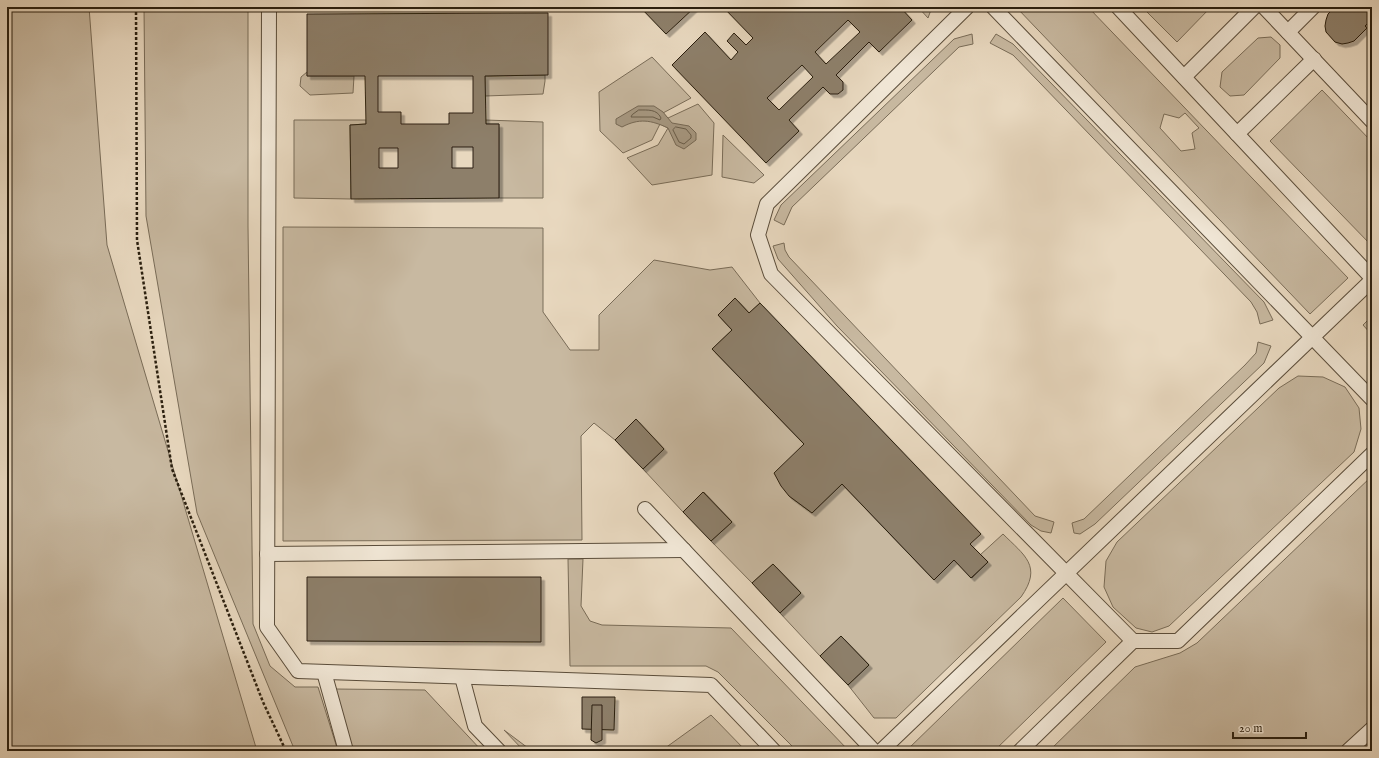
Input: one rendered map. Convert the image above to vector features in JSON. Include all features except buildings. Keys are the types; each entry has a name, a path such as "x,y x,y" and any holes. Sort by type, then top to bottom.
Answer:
{"lane":[{"path":"269,7 267,627 298,671 711,685 774,751"},
{"path":"967,7 767,204 758,235 771,274 1133,641"},
{"path":"993,7 1372,399"},
{"path":"881,751 1372,279 1118,7"},
{"path":"1184,77 1254,7"},
{"path":"1264,7 1372,121"},
{"path":"1288,32 1312,7"},
{"path":"1237,134 1314,59"},
{"path":"1020,751 1133,641 1178,641 1372,454"},
{"path":"645,509 874,751"},
{"path":"267,554 684,550"},
{"path":"324,672 346,751"},
{"path":"462,677 475,726 499,751"},
{"path":"1348,751 1372,729"}],"path":[{"path":"136,7 137,240 172,468 263,702 286,751"}],"shaded area":[{"path":"7,7 89,7 107,245 257,751 7,751"},
{"path":"144,7 248,7 248,226 253,624 270,666 295,687 318,687 338,751 295,751 197,513 146,216"},
{"path":"918,7 932,7 928,18"},
{"path":"1016,7 1088,7 1348,278 1310,314","holes":["1185,113 1199,128 1192,133 1195,149 1181,151 1160,128 1164,114 1179,118"]},
{"path":"1142,7 1211,7 1177,42"},
{"path":"972,34 973,44 959,47 792,207 784,225 774,220 781,205 954,39"},
{"path":"996,34 1013,44 1264,302 1273,320 1260,324 1257,312 1251,302 1013,55 990,43"},
{"path":"1271,37 1280,45 1280,58 1244,95 1230,96 1220,87 1222,72 1258,38"},
{"path":"652,57 691,98 663,113 668,118 698,104 714,123 712,175 652,185 627,158 658,145 668,128 660,124 652,140 623,153 600,131 599,92"},
{"path":"307,72 307,76 354,76 353,93 310,95 300,86 301,77"},
{"path":"545,75 543,94 485,96 485,76"},
{"path":"1322,90 1372,142 1372,246 1270,141"},
{"path":"294,120 366,120 366,124 350,125 351,199 294,198"},
{"path":"485,120 543,122 543,198 499,198 499,124 486,124"},
{"path":"723,135 764,175 754,183 722,177"},
{"path":"283,227 543,228 543,312 570,350 599,350 599,315 654,260 710,270 732,267 760,303 749,313 735,298 718,315 732,330 712,349 804,444 789,496 812,513 842,484 934,580 954,560 972,578 988,562 980,555 1003,534 1018,548 1028,562 1031,569 1027,586 1021,597 896,718 874,718 848,685 869,665 841,636 820,656 780,613 801,593 773,564 752,583 711,541 732,522 704,492 683,512 643,469 664,449 636,420 615,440 594,423 581,436 582,540 283,541"},
{"path":"784,243 785,250 789,257 1035,516 1054,522 1051,533 1041,531 1031,525 837,326 778,259 773,246"},
{"path":"1372,316 1372,335 1363,325"},
{"path":"1258,342 1271,346 1264,363 1095,524 1080,534 1074,533 1072,523 1084,519 1245,365 1256,353"},
{"path":"1298,376 1323,377 1345,387 1359,408 1361,429 1354,452 1169,626 1152,632 1136,628 1113,607 1104,587 1106,561 1117,542 1279,388"},
{"path":"1372,476 1372,719 1337,751 1049,751 1135,667 1180,653 1197,643"},
{"path":"568,559 583,559 581,606 590,621 602,625 731,628 849,751 797,751 718,672 706,666 570,666"},
{"path":"1063,598 1106,642 994,751 906,751"},
{"path":"335,689 425,690 482,751 353,751 338,705"},
{"path":"711,715 746,751 661,751"},
{"path":"504,730 532,751 524,751"}],"water":[{"path":"638,106 654,106 663,112 672,123 689,126 696,133 696,140 684,149 676,145 668,128 662,125 645,121 634,122 622,127 616,124 616,119"}]}
